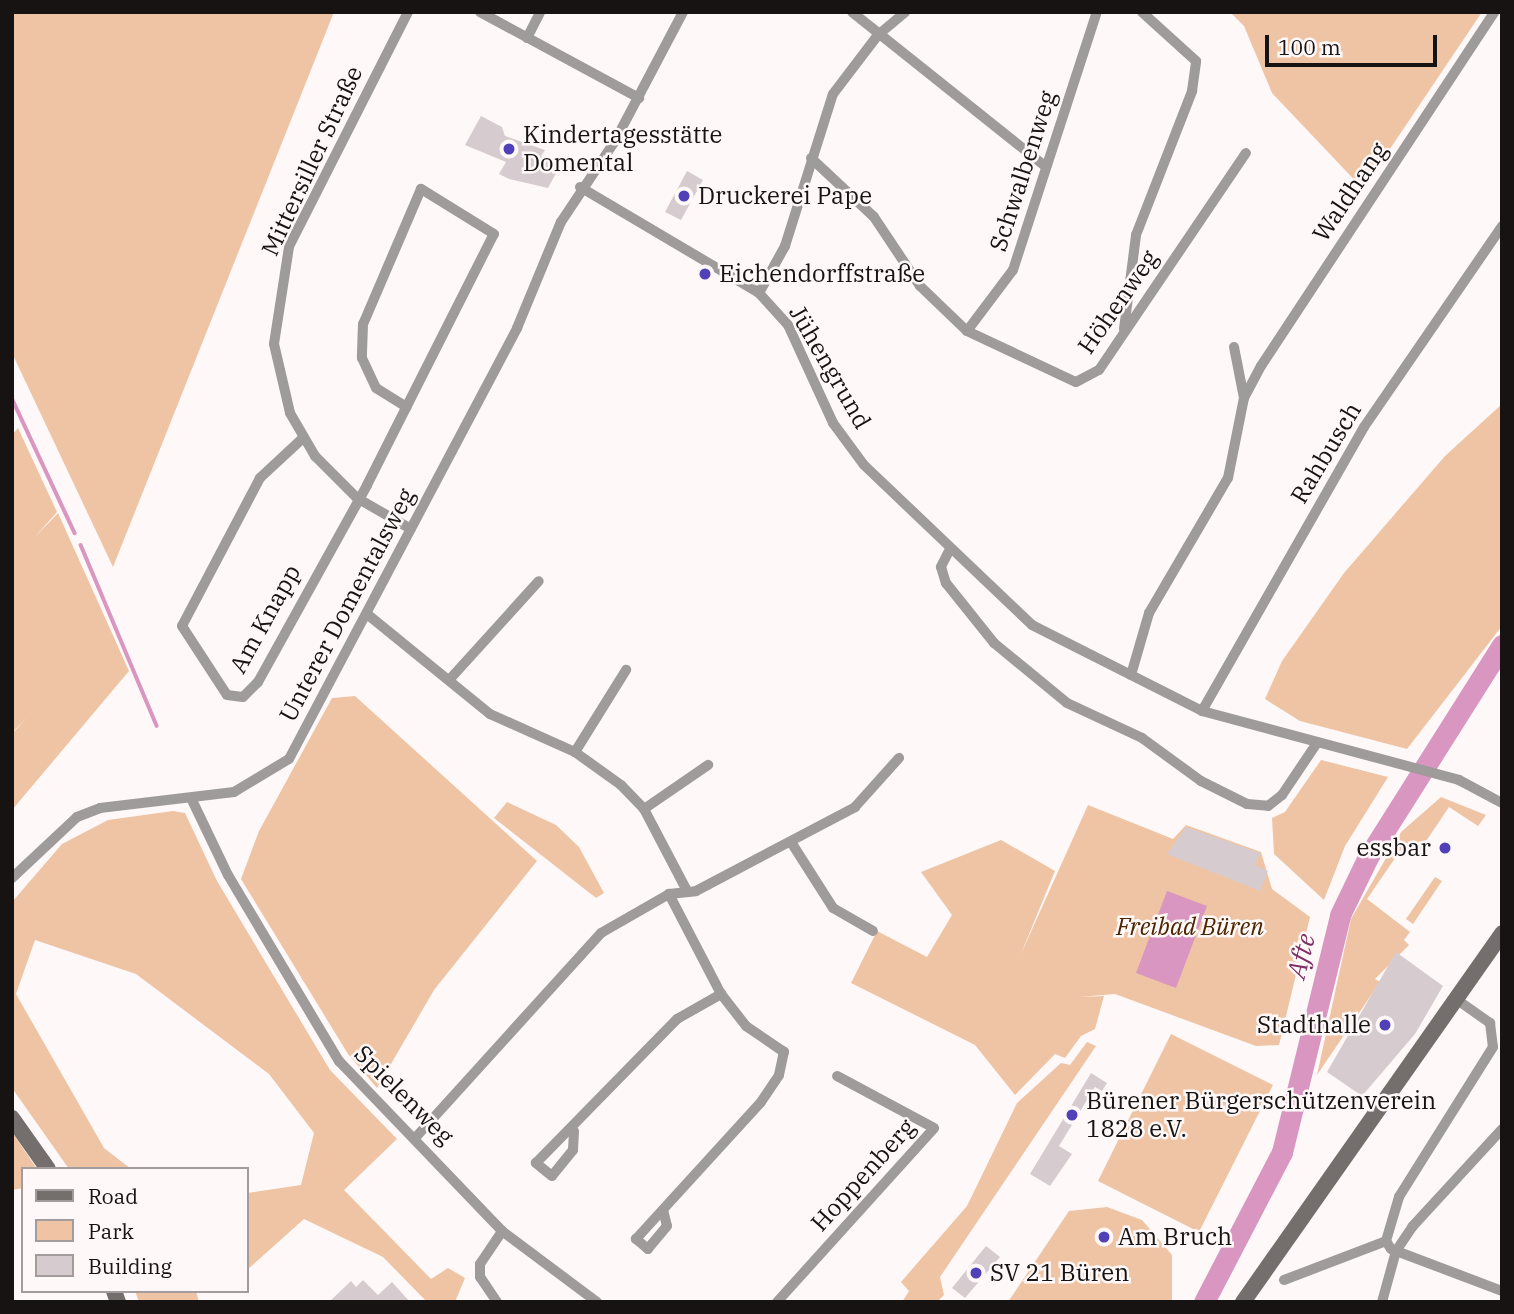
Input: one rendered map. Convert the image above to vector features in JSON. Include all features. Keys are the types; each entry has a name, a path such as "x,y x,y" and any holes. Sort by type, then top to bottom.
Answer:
{"main road":[{"path":"1243,1302 1502,933"},
{"path":"12,1118 47,1167"}],"street":[{"name":"Mittersiller Straße","path":"408,12 289,247 280,281 278,376 303,438 357,498 411,528"},
{"path":"480,12 639,98"},
{"path":"527,38 540,12"},
{"name":"Unterer Domentalsweg","path":"12,878 77,817 100,808 192,800 234,792 289,759 517,328 580,187 639,98 683,12"},
{"path":"852,12 1045,166"},
{"path":"759,292 785,246 833,94 878,35 905,12"},
{"name":"Schwalbenweg","path":"967,331 1013,270 1097,12"},
{"path":"1124,329 1136,235 1192,91 1196,61 1142,12"},
{"name":"Waldhang","path":"1131,675 1149,613 1228,478 1244,398 1494,12"},
{"name":"Höhenweg","path":"811,158 874,217 920,286 967,331 1076,382 1099,370 1124,329 1246,153"},
{"name":"Jühengrund","path":"580,187 759,292 788,325 841,433 949,551 1031,625 1202,711 1459,780 1502,803"},
{"path":"357,498 406,407 494,234 421,189 363,324 362,358 376,388 406,407"},
{"name":"Rahbusch","path":"1202,711 1364,427 1502,226"},
{"name":"Waldhang","path":"1234,347 1244,398"},
{"name":"Am Knapp","path":"303,438 260,478 182,626 227,695 243,697 258,682 357,498"},
{"path":"949,551 941,567 946,583 994,643 1067,703 1142,738 1201,781 1247,804 1268,806 1282,795 1317,743"},
{"path":"450,679 539,581"},
{"path":"368,614 490,714 575,752 644,809 686,889"},
{"path":"575,752 626,670"},
{"path":"416,1137 580,951 669,894 686,889 696,891 855,807 899,758"},
{"path":"644,809 708,765"},
{"name":"Spielenweg","path":"192,800 229,875 339,1061 416,1137 502,1231 597,1302"},
{"path":"791,842 834,908 873,931"},
{"path":"663,1210 779,1075 784,1052 746,1026 721,994 669,894"},
{"path":"574,1131 677,1018 721,994"},
{"path":"1386,1241 1399,1198 1480,1071 1498,1030 1456,999"},
{"name":"Hoppenberg","path":"777,1302 934,1128 837,1076"},
{"path":"1382,1302 1396,1251 1502,1129"},
{"path":"497,1302 480,1277 480,1264 502,1231"},
{"path":"1386,1241 1396,1251 1502,1291"},
{"path":"1284,1280 1386,1241"}],"green space":[{"path":"12,12 334,12 113,567 12,353"},
{"path":"1230,12 1482,12 1363,189 1272,93 1244,26"},
{"path":"1502,404 1502,626 1407,749 1300,721 1265,699 1282,661 1344,573 1445,456"},
{"path":"18,428 57,512 34,538 58,513 129,671 12,810 12,734 27,717 12,733 12,435"},
{"path":"355,696 537,861 434,990 377,1088 348,1054 241,879 259,831 332,698"},
{"path":"1321,760 1388,777 1345,846 1324,900 1274,854 1272,818 1285,812"},
{"path":"1441,797 1486,815 1478,826 1449,807 1416,856 1402,848 1367,899 1410,932 1404,940 1409,945 1375,979 1380,982 1317,1075 1351,919 1401,832"},
{"path":"507,802 556,825 579,847 604,893 596,898 494,818"},
{"name":"Freibad Büren","path":"1088,805 1173,839 1186,825 1261,852 1272,889 1310,917 1279,1045 1256,1046 1115,994 1079,997 1104,996 1095,1029 1081,1036 1065,1058 1055,1054 1015,1095 975,1045 851,983 877,931 927,957 952,915 921,872 1001,840 1055,871 1020,956"},
{"path":"173,811 185,813 217,881 330,1070 397,1139 344,1190 431,1279 448,1268 465,1278 455,1302 427,1302 383,1257 304,1219 248,1269 248,1193 301,1185 314,1133 269,1074 136,974 35,940 16,994 104,1148 128,1167 68,1167 12,1088 12,902 62,844 108,820"},
{"path":"1435,877 1442,881 1413,924 1406,919"},
{"path":"1171,1034 1273,1085 1199,1232 1098,1181"},
{"path":"1087,1042 1096,1046 940,1277 944,1295 937,1302 902,1302 909,1291 901,1282 967,1206 1017,1103 1061,1063 1070,1065"},
{"path":"12,1132 36,1167 21,1167 21,1188 12,1190"},
{"name":"Am Bruch","path":"1107,1207 1142,1220 1172,1255 1172,1302 1008,1302 1069,1211"},
{"path":"136,1293 197,1293 199,1302 139,1302"}],"shaded area":[{"path":"1167,891 1207,906 1176,988 1136,973"}],"building":[{"name":"Kindertagesstätte Domental","path":"481,116 502,127 505,136 545,150 541,156 560,166 548,188 499,174 506,162 465,145"},
{"name":"Druckerei Pape","path":"687,171 703,180 681,220 665,212"},
{"name":"Freibad Büren","path":"1186,827 1260,853 1255,865 1268,871 1260,891 1167,854"},
{"name":"Stadthalle","path":"1396,952 1443,986 1415,1034 1362,1096 1327,1072"},
{"name":"Bürener Bürgerschützenverein 1828 e.V.","path":"1091,1073 1107,1083 1102,1091 1095,1087 1059,1146 1072,1154 1050,1186 1030,1174"},
{"name":"SV 21 Büren","path":"986,1246 1000,1257 965,1298 952,1288"},
{"path":"363,1280 378,1295 392,1282 410,1302 329,1302 351,1281 356,1287"}],"waterway":[{"path":"12,398 75,533"},
{"path":"81,545 157,726"},
{"name":"Afte","path":"1204,1302 1282,1152 1340,915 1368,857 1502,645"}],"place":[{"name":"Kindertagesstätte Domental","path":"509,149"},
{"name":"Druckerei Pape","path":"684,196"},
{"name":"Eichendorffstraße","path":"705,274"},
{"name":"essbar","path":"1445,848"},
{"name":"Stadthalle","path":"1385,1025"},
{"name":"Bürener Bürgerschützenverein 1828 e.V.","path":"1072,1115"},
{"name":"Am Bruch","path":"1104,1237"},
{"name":"SV 21 Büren","path":"976,1273"}]}
